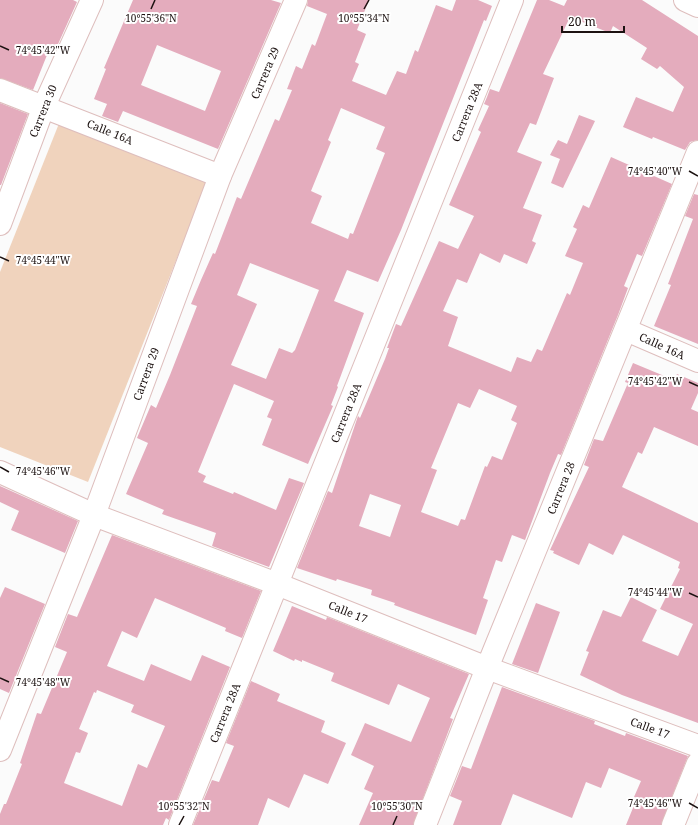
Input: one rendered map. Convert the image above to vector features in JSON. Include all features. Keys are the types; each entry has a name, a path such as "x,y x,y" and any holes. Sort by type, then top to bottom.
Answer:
{"street":[{"name":"Carrera 30","path":"0,224 44,106 92,0"},
{"name":"Carrera 29","path":"0,750 94,515 220,176 296,0"},
{"name":"Carrera 28A","path":"180,825 512,0"},
{"path":"685,0 698,6"},
{"name":"Calle 16A","path":"0,90 220,176"},
{"name":"Carrera 28","path":"425,825 487,668 698,152"},
{"name":"Calle 16A","path":"626,330 698,362"},
{"name":"Calle 17","path":"0,472 94,515 277,584 487,668 698,746"},
{"path":"673,825 698,763"}],"shaded area":[{"path":"60,121 208,180 88,482 0,447 0,272"}],"building":[{"path":"0,0 73,0 77,2 54,53 49,50 33,90 0,78"},
{"path":"133,0 271,0 281,3 218,149 123,111 118,122 102,116 107,104 94,99 106,69 104,68","holes":["157,45 221,71 205,111 141,85"]},
{"path":"308,0 369,0 357,30 366,34 355,62 359,64 352,81 386,95 397,71 406,74 415,50 418,52 436,5 452,11 456,0 478,0 492,6 486,21 484,20 401,230 378,282 347,270 334,301 364,313 337,386 338,387 331,405 333,406 308,464 262,445 272,419 267,417 274,401 234,384 198,472 206,476 203,482 233,494 234,492 276,510 289,478 304,483 269,567 212,546 216,533 162,514 164,510 126,494 148,443 137,438 151,405 156,408 170,375 197,306 191,304 201,280 213,253 215,254 237,197 241,199 275,119 279,121 292,90 287,89 296,66 302,69 312,44 315,46 327,14 307,6","holes":["341,108 385,127 376,149 385,153 353,234 350,233 348,239 311,223 322,196 311,191 331,142 328,140","250,263 319,290 295,350 292,353 279,348 266,379 231,365 257,304 237,295"]},
{"path":"537,0 549,0 564,6 567,0 642,0 698,36 698,140 690,142 685,150 623,127 636,97 673,112 684,87 660,66 657,69 641,59 647,48 613,26 610,33 570,17 543,74 554,78 536,125 530,123 517,152 542,162 523,208 542,215 532,241 536,243 527,264 504,254 500,263 480,253 467,283 457,279 443,311 458,317 448,346 511,372 517,357 531,362 537,349 542,351 567,293 570,295 583,263 565,256 577,229 573,227 583,205 589,208 611,157 672,184 642,256 637,254 624,286 628,288 618,315 561,455 558,454 550,473 525,540 512,535 502,562 496,560 483,598 488,600 476,635 394,605 395,603 371,595 372,590 337,579 336,581 297,568 328,491 332,493 358,416 360,418 385,359 389,348 387,348 396,324 401,326 439,241 458,249 474,216 449,205 481,132 478,130 489,106 484,104 490,89 499,92","holes":["479,389 517,406 511,420 517,423 502,460 492,456 487,467 485,466 465,520 461,519 458,526 421,512 437,470 431,468 458,403 470,408","370,494 401,505 390,537 359,526"]},
{"path":"0,103 28,114 1,185 0,185"},
{"path":"579,115 595,121 563,188 551,183 560,159 550,155 558,140 567,144"},
{"path":"694,194 698,195 698,344 654,326 671,285 668,284 693,219 685,216"},
{"path":"633,363 674,380 677,374 698,383 698,393 691,409 698,412 698,446 654,427 642,454 638,452 622,487 698,523 698,723 622,695 580,675 589,652 586,651 603,610 621,617 631,597 657,610 642,641 678,656 693,624 660,609 680,569 678,568 680,562 623,535 613,555 589,543 579,565 553,553 554,551 550,550 589,467 584,465 594,439 603,441 628,383 625,382"},
{"path":"0,486 78,521 65,553 11,530 19,511 0,502"},
{"path":"112,535 261,591 242,638 225,631 226,628 155,598 137,638 122,631 107,666 144,681 151,664 191,681 202,655 230,667 169,820 166,818 163,825 0,825 0,814 4,804 6,804 22,764 20,763 37,713 41,714 67,652 55,647 68,614 77,617","holes":["97,690 134,705 131,712 165,726 147,768 138,764 122,806 64,783 76,752 80,753 88,733 79,729 94,692 96,693"]},
{"path":"5,587 45,604 9,693 0,689 0,598"},
{"path":"536,603 560,612 538,673 512,664"},
{"path":"292,606 326,620 327,617 469,674 450,718 453,719 413,825 359,825 373,793 364,789 374,766 351,755 365,723 411,742 430,698 398,684 389,705 331,681 334,673 302,660 302,662 295,659 294,661 273,651"},
{"path":"251,681 280,694 277,701 325,721 321,732 346,743 328,784 304,774 289,808 268,798 258,825 193,825 212,780 219,782 234,746 226,743"},
{"path":"502,687 595,721 594,724 625,736 626,733 688,756 661,825 626,825 637,798 634,797 641,781 609,768 601,788 586,782 572,818 513,794 501,825 453,825 462,801 450,796 462,766 471,769"}]}
